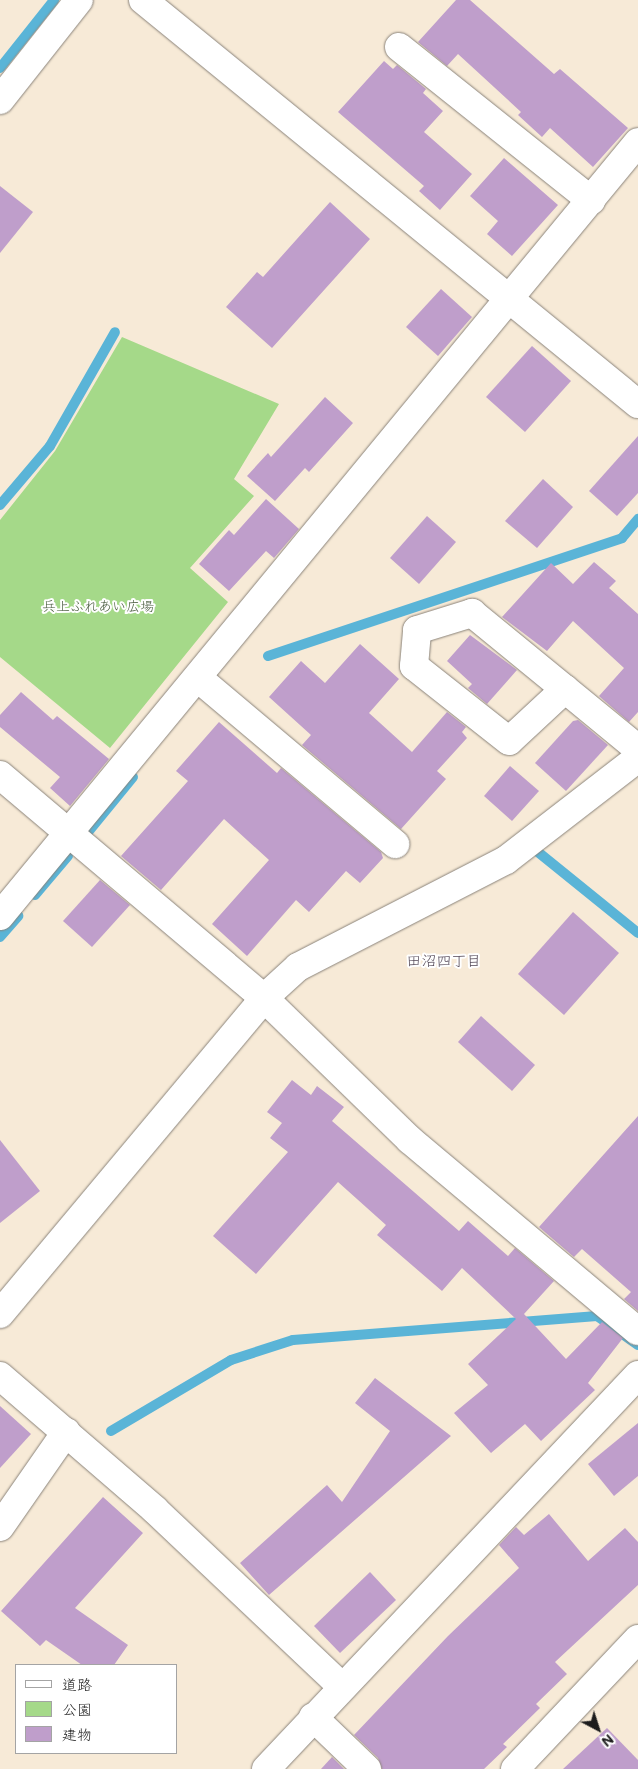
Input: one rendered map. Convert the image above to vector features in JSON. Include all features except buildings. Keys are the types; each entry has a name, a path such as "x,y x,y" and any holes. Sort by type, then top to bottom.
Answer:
{"street":[{"path":"0,100 79,0"},
{"path":"143,0 638,404"},
{"path":"399,47 591,200"},
{"path":"0,916 511,300 638,142"},
{"path":"564,689 509,741 414,666 416,630 472,613 638,749"},
{"path":"198,678 395,844"},
{"path":"0,1314 264,998 298,967 506,860 638,758"},
{"path":"0,775 264,998 410,1140 638,1331"},
{"path":"266,1769 638,1374"},
{"path":"0,1376 154,1510 342,1687"},
{"path":"0,1527 66,1432"},
{"path":"515,1769 638,1639"},
{"path":"313,1717 367,1769"}],"green space":[{"name":"兵上ふれあい広場","path":"122,337 279,404 234,479 254,496 190,568 228,602 110,748 0,657 0,520 55,451"}],"waterway":[{"path":"0,68 54,0"},
{"path":"0,505 50,446 115,332"},
{"path":"268,656 622,538 638,519"},
{"path":"88,832 133,777"},
{"path":"528,851 533,848 638,933"},
{"path":"35,895 68,856"},
{"path":"0,937 18,916"},
{"path":"111,1431 231,1360 293,1340 597,1316 638,1345"}],"district":[{"name":"田沼四丁目","path":"444,961"}]}
